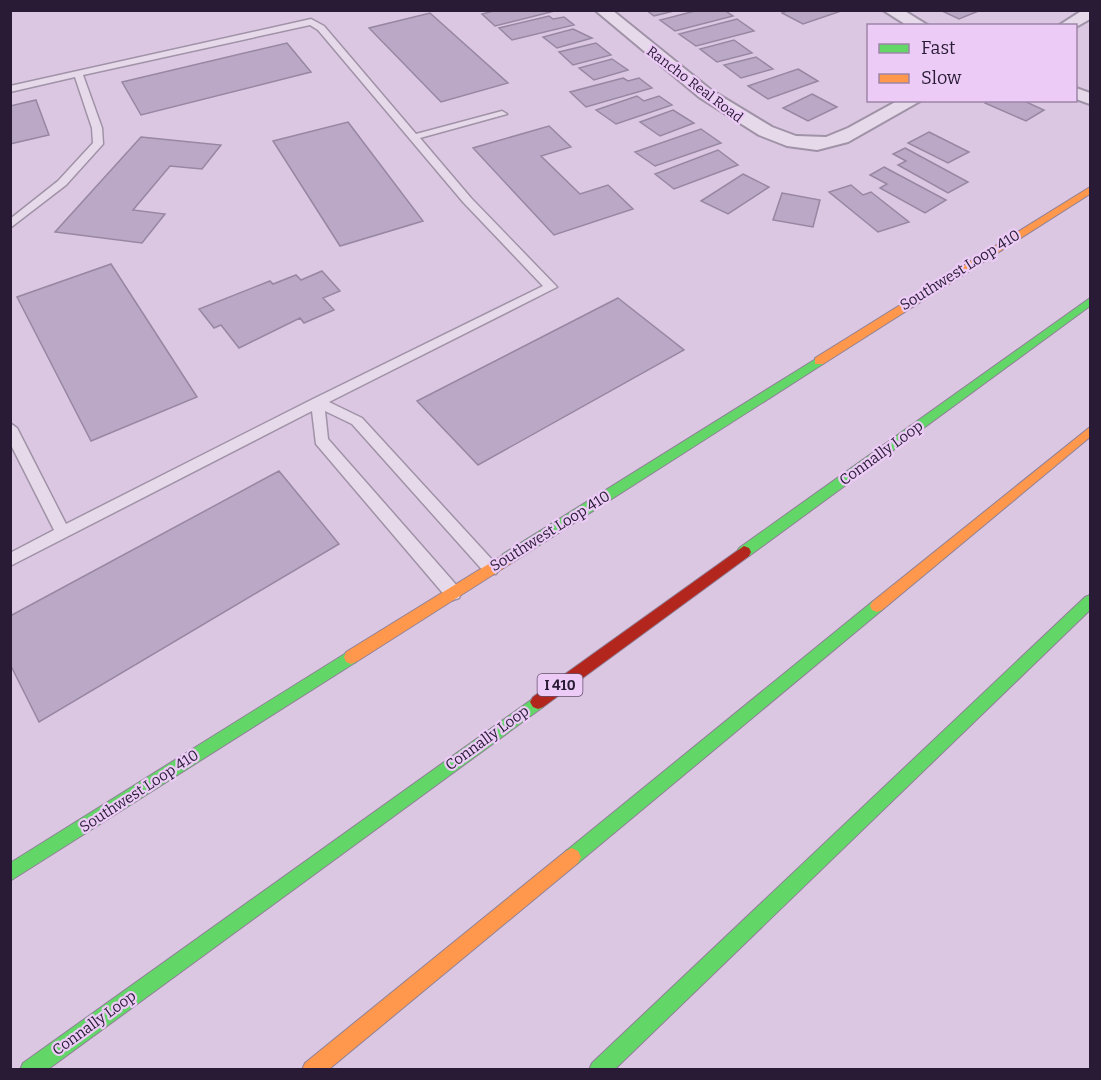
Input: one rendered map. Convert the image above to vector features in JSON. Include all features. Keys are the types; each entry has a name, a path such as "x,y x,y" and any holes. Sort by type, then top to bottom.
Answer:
{"main road":[{"name":"Southwest Loop 410","path":"10,873 1090,190"},
{"name":"Connally Loop","path":"30,1070 1090,301"},
{"path":"312,1070 1090,431"},
{"path":"599,1070 1090,601"}],"street":[{"name":"Rancho Real Road","path":"602,10 748,124 796,145 818,144 841,137 909,102"},
{"path":"891,10 917,24"},
{"path":"1070,24 1090,13"}],"lane":[{"path":"10,89 311,22 321,28 467,200 551,287 318,402 10,560"},
{"path":"10,225 62,183 98,144 97,128 78,74"},
{"path":"414,137 502,114"},
{"path":"318,402 357,421 491,569"},
{"path":"318,402 321,440 453,593"},
{"path":"10,428 63,533"}],"building":[{"path":"497,10 555,11 495,26 482,14"},
{"path":"646,10 678,10 654,16"},
{"path":"699,10 724,10 733,16 675,31 660,20"},
{"path":"789,10 844,10 803,24 782,13"},
{"path":"940,10 981,10 959,19"},
{"path":"430,13 508,83 441,102 369,28"},
{"path":"549,16 553,19 564,17 574,25 512,40 499,28"},
{"path":"737,19 754,31 696,46 679,34"},
{"path":"573,29 592,38 557,48 543,37"},
{"path":"734,40 752,53 717,62 700,49"},
{"path":"287,43 311,72 141,115 122,82"},
{"path":"596,43 611,55 573,65 559,52"},
{"path":"756,57 773,69 741,78 724,65"},
{"path":"612,59 628,70 594,80 579,68"},
{"path":"798,69 818,81 768,99 748,86"},
{"path":"623,78 628,81 639,78 652,88 586,107 570,92"},
{"path":"812,94 837,107 808,121 783,108"},
{"path":"637,96 644,101 659,96 672,105 616,124 596,110"},
{"path":"36,100 49,135 10,144 10,106"},
{"path":"1026,102 1044,110 1026,121 985,103"},
{"path":"673,110 694,123 660,136 640,122"},
{"path":"348,122 423,221 340,246 273,141"},
{"path":"549,126 571,147 541,156 580,194 608,185 633,209 554,235 473,148"},
{"path":"701,129 721,143 655,166 635,152"},
{"path":"929,132 969,152 948,163 908,143"},
{"path":"141,137 221,145 202,169 170,166 133,210 165,214 142,243 55,232"},
{"path":"905,148 968,182 948,193 898,165 906,161 893,154"},
{"path":"718,150 738,165 674,189 655,174"},
{"path":"884,167 946,200 925,213 880,188 887,184 870,175"},
{"path":"743,174 769,187 728,214 701,201"},
{"path":"851,185 863,195 871,192 909,222 878,232 829,192"},
{"path":"782,193 820,200 813,227 773,220"},
{"path":"111,264 197,397 91,441 17,297"},
{"path":"322,271 340,291 323,298 334,310 304,323 300,318 239,348 221,325 214,328 199,309 270,281 273,284 296,275 301,280"},
{"path":"618,298 684,350 478,465 417,401"},
{"path":"279,471 339,544 39,722 10,664 10,616"}],"traffic: fast":[{"path":"744,552 1090,301"},
{"path":"508,558 819,361"},
{"path":"599,1070 1090,601"},
{"path":"572,857 877,606"},
{"path":"10,873 351,657"},
{"path":"30,1070 538,702"}],"traffic: slow":[{"path":"819,361 1090,190"},
{"path":"877,606 1090,431"},
{"path":"351,657 508,558"},
{"path":"312,1070 572,857"}],"traffic: jam":[{"path":"538,702 744,552"}]}
